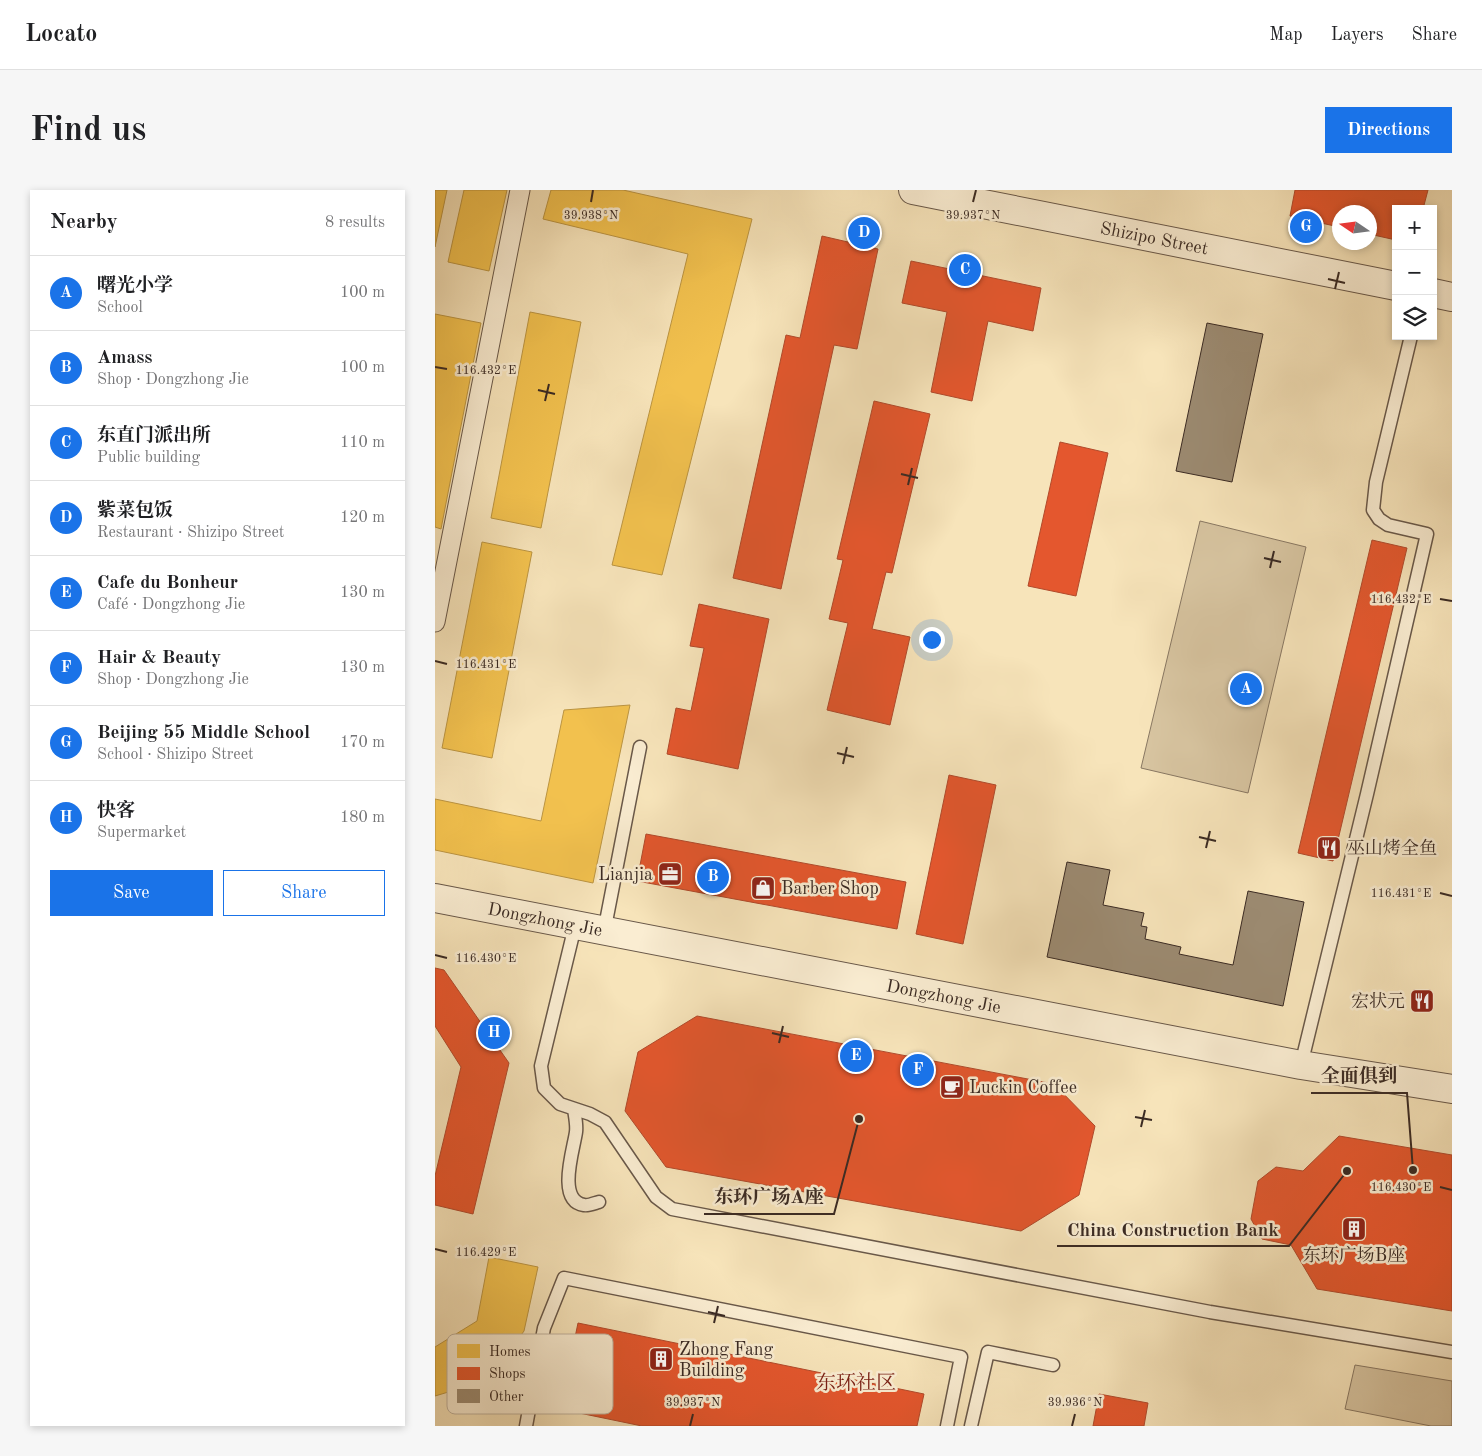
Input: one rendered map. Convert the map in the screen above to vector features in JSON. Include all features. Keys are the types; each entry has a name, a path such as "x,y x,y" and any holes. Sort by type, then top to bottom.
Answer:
{"street":[{"path":"435,622 520,190"},
{"name":"Shizipo Street","path":"913,190 1392,285"},
{"path":"1437,294 1452,297"},
{"name":"Dongzhong Jie","path":"435,898 1301,1066 1452,1089"}],"lane":[{"path":"1301,1066 1367,794 1427,534 1388,524 1379,519 1373,510 1376,482 1410,340"},
{"path":"604,932 640,747"},
{"path":"575,926 541,1066 544,1088 560,1104 605,1122 655,1197 672,1209 1210,1312 1452,1352"},
{"path":"574,1109 577,1130 569,1167 569,1191 577,1202 585,1205 599,1202"},
{"path":"543,1334 564,1278 961,1357 947,1426"},
{"path":"971,1426 988,1352 1053,1365"}],"shaded area":[{"path":"1200,521 1306,547 1248,793 1141,768"},
{"path":"1355,1365 1452,1381 1452,1426 1431,1426 1345,1409"}],"building: Homes":[{"path":"435,190 447,190 435,247"},
{"path":"464,190 507,190 489,271 448,262"},
{"path":"551,190 623,190 752,219 662,575 612,565 688,254 543,219"},
{"path":"530,312 581,322 541,528 491,518"},
{"path":"435,314 481,323 441,529 435,527"},
{"path":"482,542 532,552 492,758 442,748"},
{"path":"630,705 593,883 435,850 435,799 541,821 564,710"},
{"path":"489,1257 538,1267 522,1334 456,1334 477,1321"},
{"path":"447,1340 447,1392 435,1396 435,1347"}],"building: Shops":[{"path":"1295,190 1428,190 1424,205 1392,205 1392,239 1377,236 1377,205 1332,205 1332,225 1290,216"},
{"path":"822,236 878,249 857,349 834,345 781,589 733,578 786,335 800,338"},
{"path":"911,261 1041,288 1033,331 988,321 972,401 931,392 947,312 902,303"},
{"path":"874,401 930,414 892,573 886,572 872,629 910,637 890,725 827,710 848,623 829,619 843,560 837,559"},
{"path":"1060,442 1108,453 1076,596 1028,586"},
{"path":"1372,540 1407,548 1333,861 1298,853"},
{"path":"699,604 769,619 738,769 667,754 676,708 691,711 704,648 690,646"},
{"path":"949,775 996,785 963,944 916,934"},
{"path":"646,834 906,882 897,929 637,881"},
{"path":"435,968 444,970 509,1063 473,1214 435,1205 435,1176 461,1067 435,1026"},
{"path":"697,1016 1054,1084 1095,1126 1079,1195 1021,1231 666,1167 625,1111 638,1052"},
{"name":"东环广场B座","path":"1339,1136 1452,1155 1452,1311 1317,1289 1291,1245 1262,1239 1251,1219 1258,1181 1276,1167 1303,1171"},
{"name":"Zhong Fang Building","path":"578,1323 924,1394 917,1426 642,1426 584,1414 613,1414 613,1334 576,1334"},
{"path":"1099,1394 1148,1403 1144,1426 1093,1426"}],"building: Other":[{"path":"1207,323 1263,334 1232,482 1176,471"},
{"path":"1067,862 1110,870 1103,905 1144,913 1141,926 1147,927 1145,939 1181,947 1179,954 1233,965 1248,891 1304,902 1283,1006 1047,957"}],"place":[{"name":"Beijing 55 Middle School","path":"1306,227"},
{"name":"紫菜包饭","path":"864,233"},
{"name":"东直门派出所","path":"965,270"},
{"name":"曙光小学","path":"1246,689"},
{"name":"巫山烤全鱼","path":"1329,848"},
{"name":"Lianjia","path":"670,874"},
{"name":"Amass","path":"713,877"},
{"name":"Barber Shop","path":"763,888"},
{"name":"宏状元","path":"1422,1001"},
{"name":"快客","path":"494,1033"},
{"name":"Cafe du Bonheur","path":"856,1056"},
{"name":"Hair & Beauty","path":"918,1070"},
{"name":"Luckin Coffee","path":"952,1087"},
{"name":"东环广场A座","path":"859,1119"},
{"name":"全面俱到","path":"1413,1170"},
{"name":"China Construction Bank","path":"1347,1171"},
{"name":"东环广场B座","path":"1354,1229"},
{"name":"Zhong Fang Building","path":"661,1359"}],"district":[{"name":"东环社区","path":"856,1382"}]}
